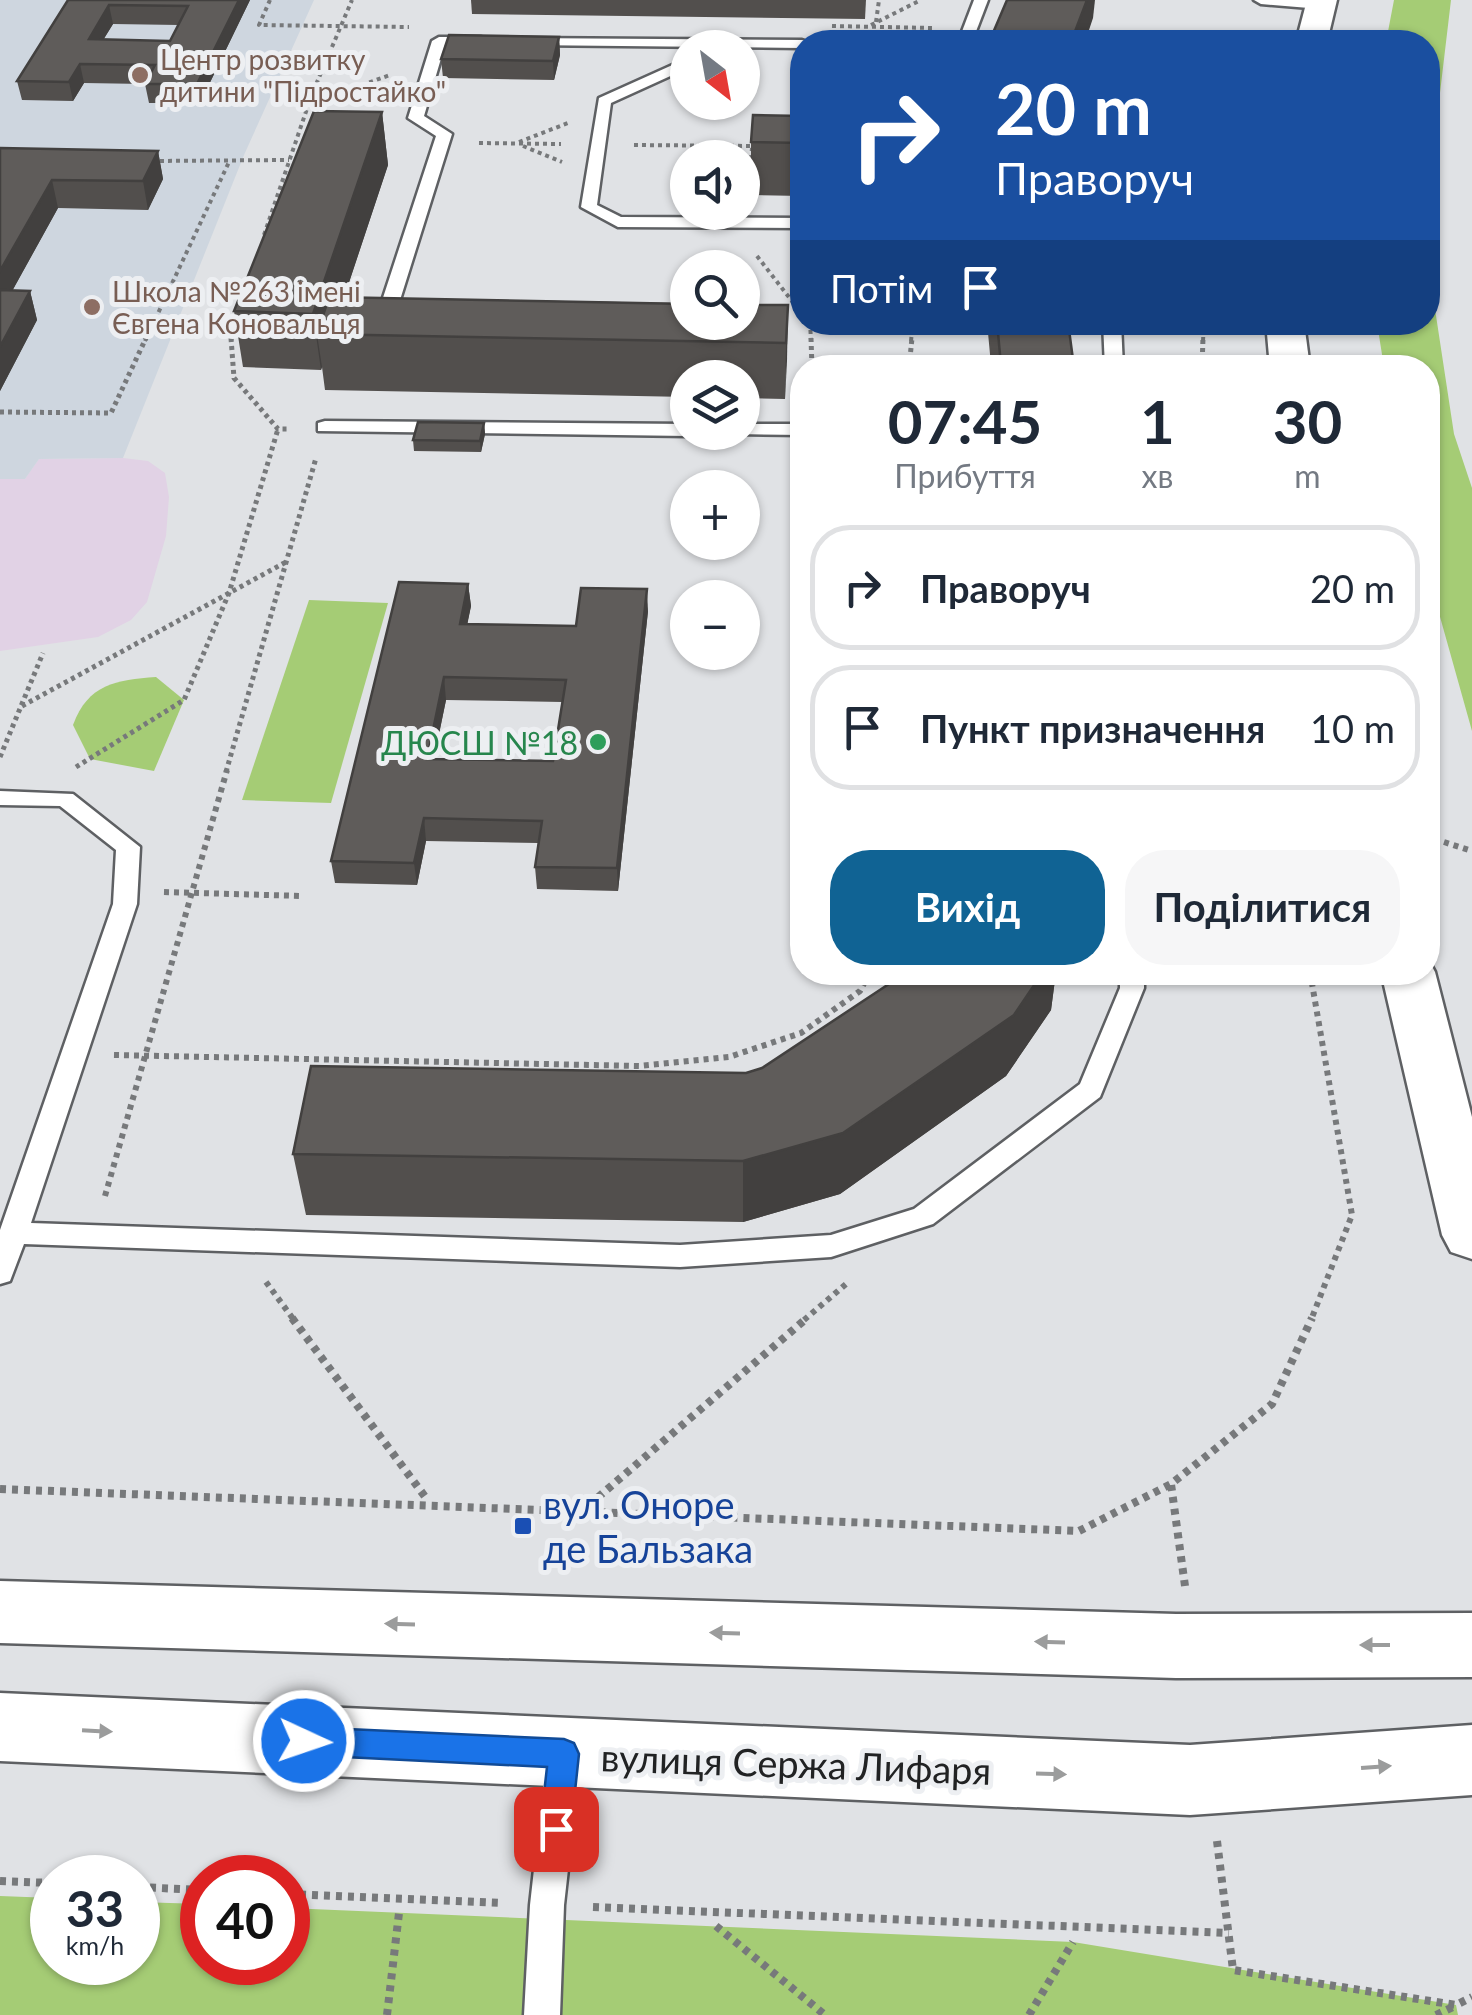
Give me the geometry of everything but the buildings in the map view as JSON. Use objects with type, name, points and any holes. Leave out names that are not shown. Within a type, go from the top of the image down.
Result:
[{"type":"street","points":[[1315,30],[1321,2]]},
{"type":"street","points":[[1411,985],[1472,1235]]},
{"type":"street","points":[[0,1612],[1193,1645],[1472,1645]]},
{"type":"street","name":"вулиця Сержа Лифаря","points":[[0,1727],[564,1754],[1210,1778],[1472,1760]]},
{"type":"lane","points":[[970,30],[981,0]]},
{"type":"lane","points":[[1262,0],[1321,2]]},
{"type":"lane","points":[[386,316],[444,134],[416,118],[439,41],[496,41]]},
{"type":"lane","points":[[516,41],[670,44]]},
{"type":"lane","points":[[760,45],[790,44]]},
{"type":"lane","points":[[670,70],[604,101],[589,207],[618,222],[790,223]]},
{"type":"lane","points":[[325,428],[670,430]]},
{"type":"lane","points":[[760,430],[790,430]]},
{"type":"lane","points":[[0,1273],[125,904],[128,846],[65,799],[13,798]]},
{"type":"lane","points":[[12,1233],[680,1256],[831,1246],[923,1217],[1091,1090],[1132,985]]},
{"type":"lane","points":[[542,2015],[547,1905],[564,1754]]},
{"type":"path","points":[[259,25],[270,0]]},
{"type":"path","points":[[261,246],[309,104],[352,0]]},
{"type":"path","points":[[878,0],[873,24],[922,0]]},
{"type":"path","points":[[309,104],[398,72],[431,69]]},
{"type":"path","points":[[515,144],[602,110]]},
{"type":"path","points":[[304,119],[315,127]]},
{"type":"path","points":[[441,143],[769,146]]},
{"type":"path","points":[[515,144],[593,174]]},
{"type":"path","points":[[134,161],[290,160],[306,154]]},
{"type":"path","points":[[0,412],[111,413],[229,162]]},
{"type":"path","points":[[243,297],[226,349],[228,370],[278,429]]},
{"type":"path","points":[[94,1235],[325,428],[278,429]]},
{"type":"path","points":[[13,798],[184,700],[229,593],[278,429]]},
{"type":"path","points":[[22,706],[287,561]]},
{"type":"path","points":[[0,757],[43,653]]},
{"type":"path","points":[[1444,842],[1472,851]]},
{"type":"path","points":[[126,890],[302,896]]},
{"type":"path","points":[[73,1056],[639,1066],[729,1058],[800,1032],[863,985]]},
{"type":"path","points":[[0,1489],[1078,1532],[1170,1484],[1272,1404],[1324,1292],[1352,1215],[1312,985]]},
{"type":"path","points":[[235,1240],[426,1498]]},
{"type":"path","points":[[589,1504],[850,1280]]},
{"type":"path","points":[[1170,1484],[1193,1645]]},
{"type":"path","points":[[1210,1778],[1232,1970],[1456,2005]]},
{"type":"path","points":[[0,1881],[30,1883]]},
{"type":"path","points":[[310,1895],[1228,1933]]},
{"type":"path","points":[[387,2015],[399,1912]]},
{"type":"path","points":[[716,1926],[825,2015]]},
{"type":"path","points":[[1029,2015],[1073,1942]]},
{"type":"path","points":[[1436,2015],[1472,1997]]},
{"type":"shaded area","points":[[0,0],[314,0],[244,155],[123,458],[39,459],[25,479],[0,479]]},
{"type":"shaded area","points":[[39,459],[148,461],[165,473],[169,497],[166,536],[147,602],[131,620],[98,637],[0,651],[0,479],[25,479]]},
{"type":"green space","points":[[1394,0],[1451,0],[1440,93],[1440,30],[1388,30]]},
{"type":"green space","points":[[1379,335],[1439,335],[1454,434],[1472,488],[1472,731],[1440,617],[1440,355],[1382,355]]},
{"type":"green space","points":[[309,600],[388,603],[331,803],[242,800]]},
{"type":"green space","points":[[156,677],[184,700],[154,771],[90,759],[73,725],[87,701],[116,683]]},
{"type":"green space","points":[[0,1896],[30,1897],[30,1985],[160,1985],[160,1903],[180,1903],[180,1985],[310,1985],[310,1909],[1073,1942],[1456,2005],[1458,2015],[0,2015]]},
{"type":"place","name":"Центр розвитку дитини \"Підростайко\"","points":[[140,75]]},
{"type":"place","name":"Школа №263 імені Євгена Коновальця","points":[[92,307]]},
{"type":"place","name":"ДЮСШ №18","points":[[598,742]]},
{"type":"place","name":"вул. Оноре де Бальзака","points":[[523,1526]]},
{"type":"route","points":[[304,1741],[564,1754],[556,1829]]}]
